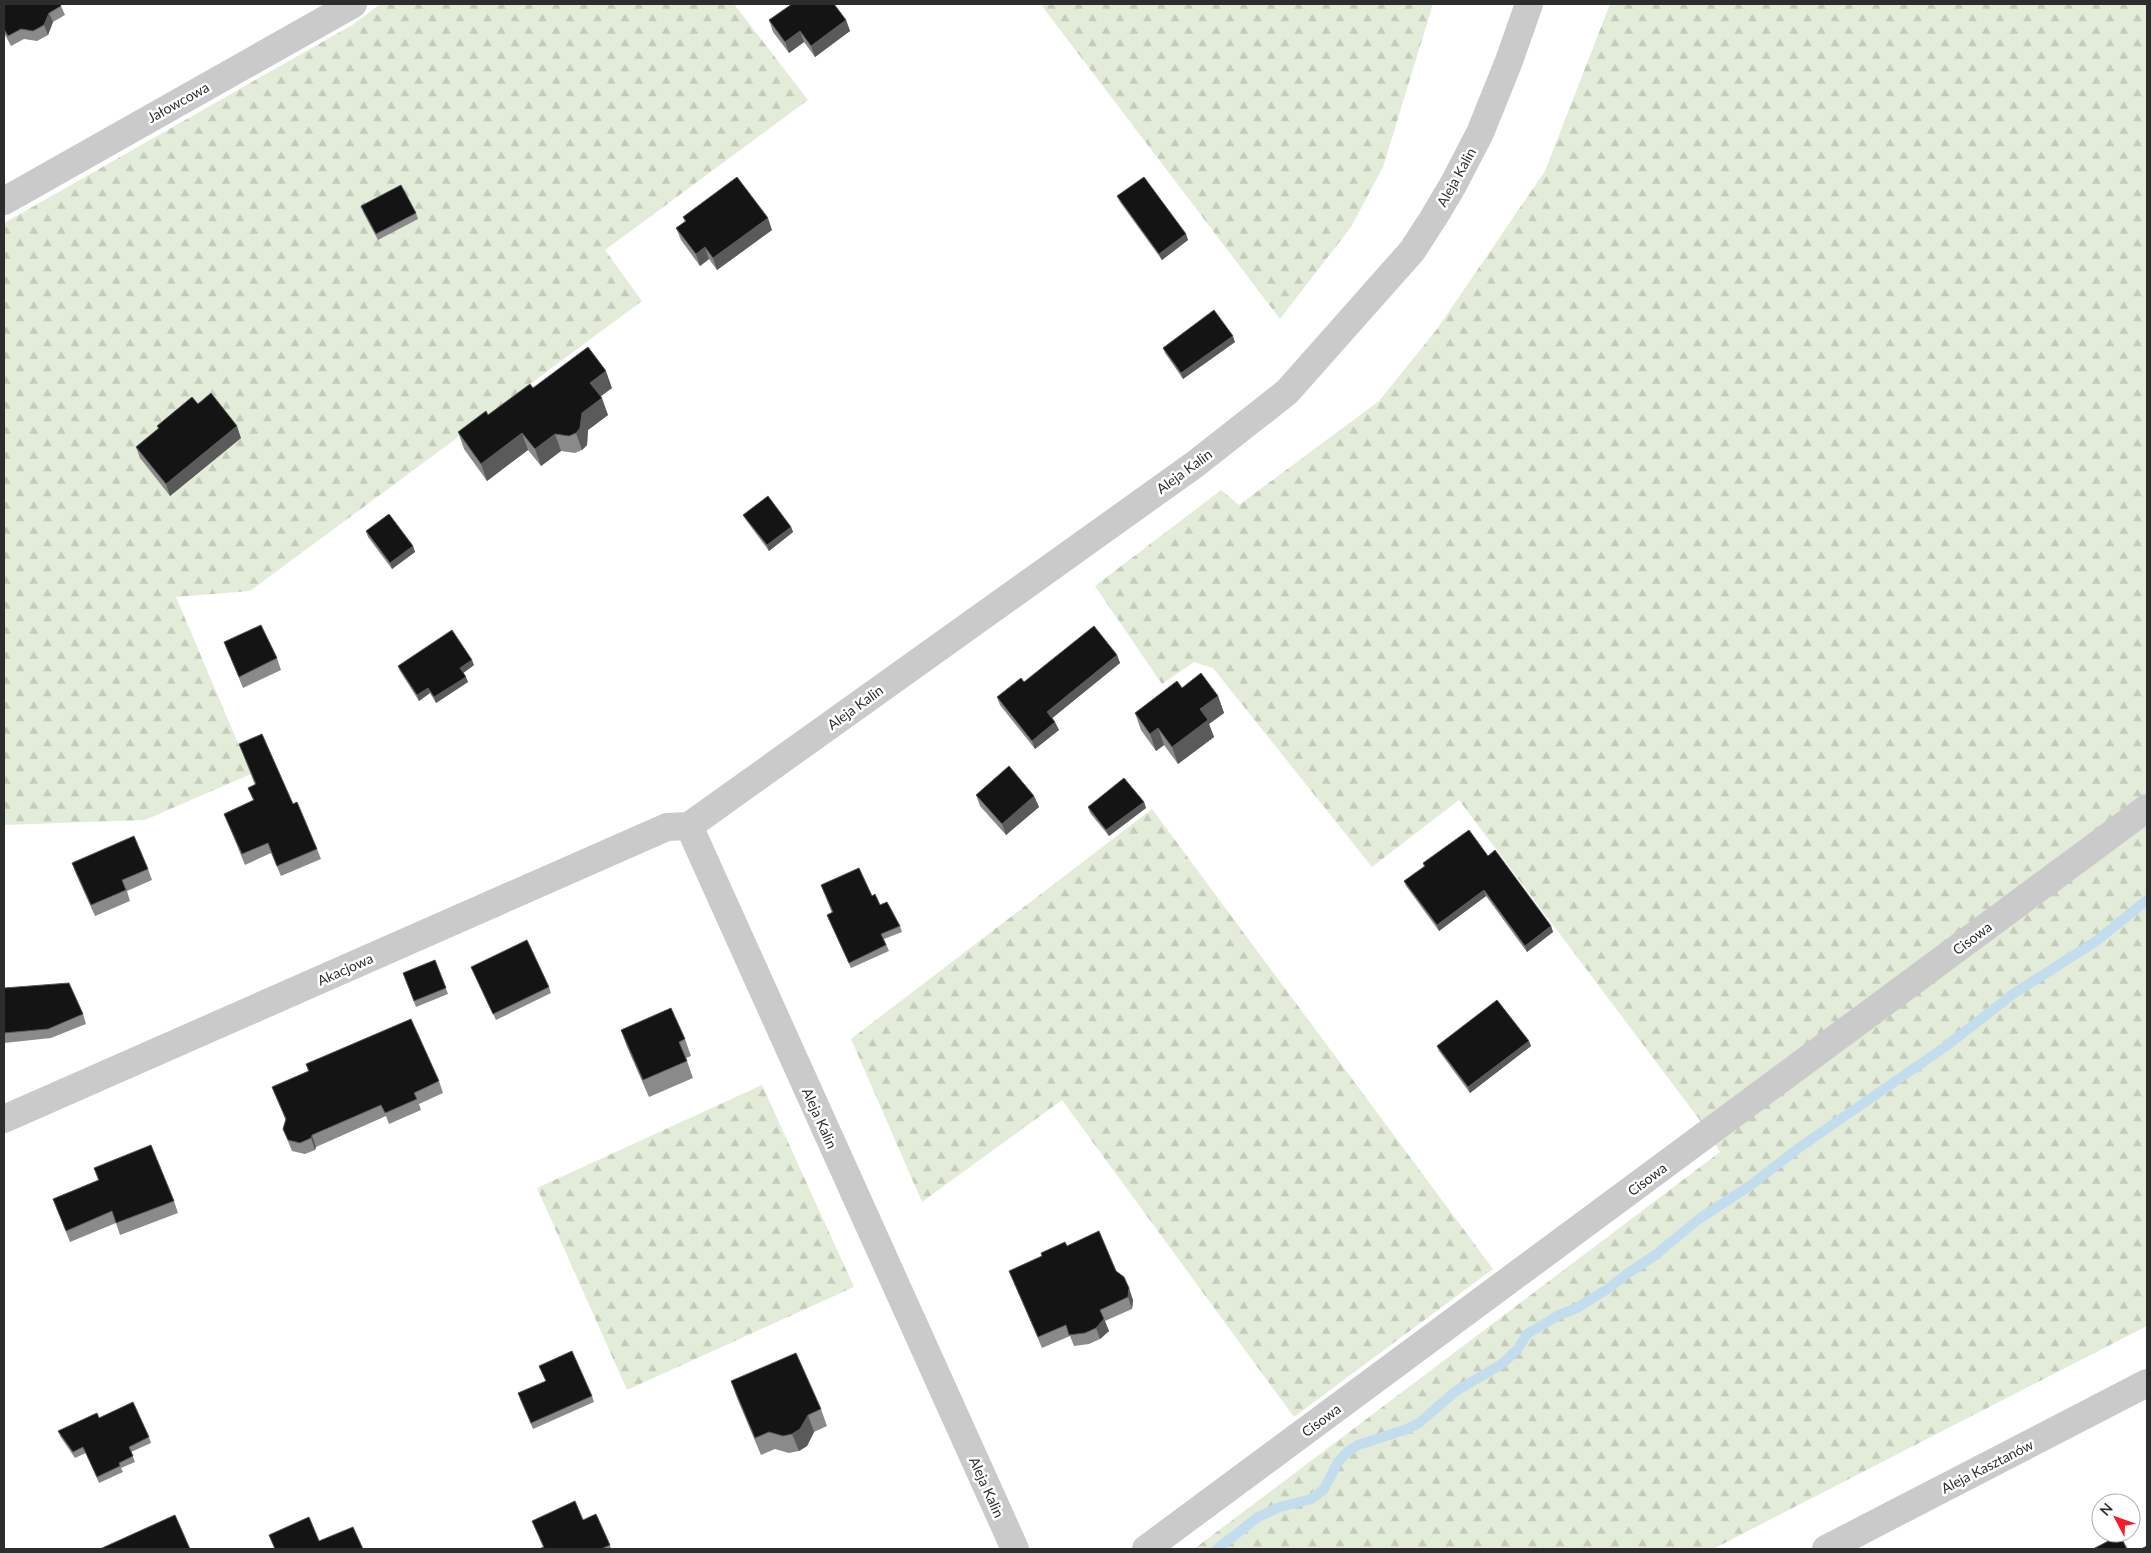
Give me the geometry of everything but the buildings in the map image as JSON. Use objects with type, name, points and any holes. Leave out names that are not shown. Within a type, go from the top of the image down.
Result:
[{"type":"street","name":"Jałowcowa","points":[[4,201],[353,4]]},
{"type":"street","name":"Aleja Kalin","points":[[1015,1549],[688,826],[1194,465],[1287,392],[1412,251],[1434,217],[1480,134],[1529,4]]},
{"type":"street","name":"Cisowa","points":[[1146,1549],[2147,808]]},
{"type":"street","name":"Akacjowa","points":[[4,1119],[667,828],[688,826]]},
{"type":"street","name":"Aleja Kasztanów","points":[[1826,1549],[2147,1383]]},
{"type":"green space","points":[[380,4],[734,4],[808,100],[605,250],[642,301],[250,591],[176,597],[251,774],[145,820],[4,825],[4,223],[354,24]]},
{"type":"green space","points":[[1045,4],[1433,4],[1383,167],[1351,227],[1280,319],[1042,6]]},
{"type":"green space","points":[[1610,4],[2147,4],[2147,1326],[1713,1549],[1194,1549],[1720,1152],[1699,1119],[1459,800],[1372,867],[1213,668],[1194,662],[1162,684],[1095,586],[1221,490],[1239,505],[1379,401],[1437,329],[1545,171]]},
{"type":"green space","points":[[1152,809],[1493,1269],[1294,1417],[1062,1100],[922,1202],[851,1039]]},
{"type":"green space","points":[[762,1085],[854,1287],[627,1390],[537,1188]]},
{"type":"waterway","points":[[1217,1549],[1258,1517],[1280,1507],[1311,1499],[1324,1489],[1338,1462],[1347,1452],[1358,1445],[1407,1429],[1419,1423],[1456,1391],[1502,1364],[1517,1350],[1527,1334],[1559,1315],[1577,1308],[1609,1288],[1654,1256],[1699,1219],[1751,1185],[1800,1147],[1945,1047],[2013,994],[2095,942],[2147,900]]}]
